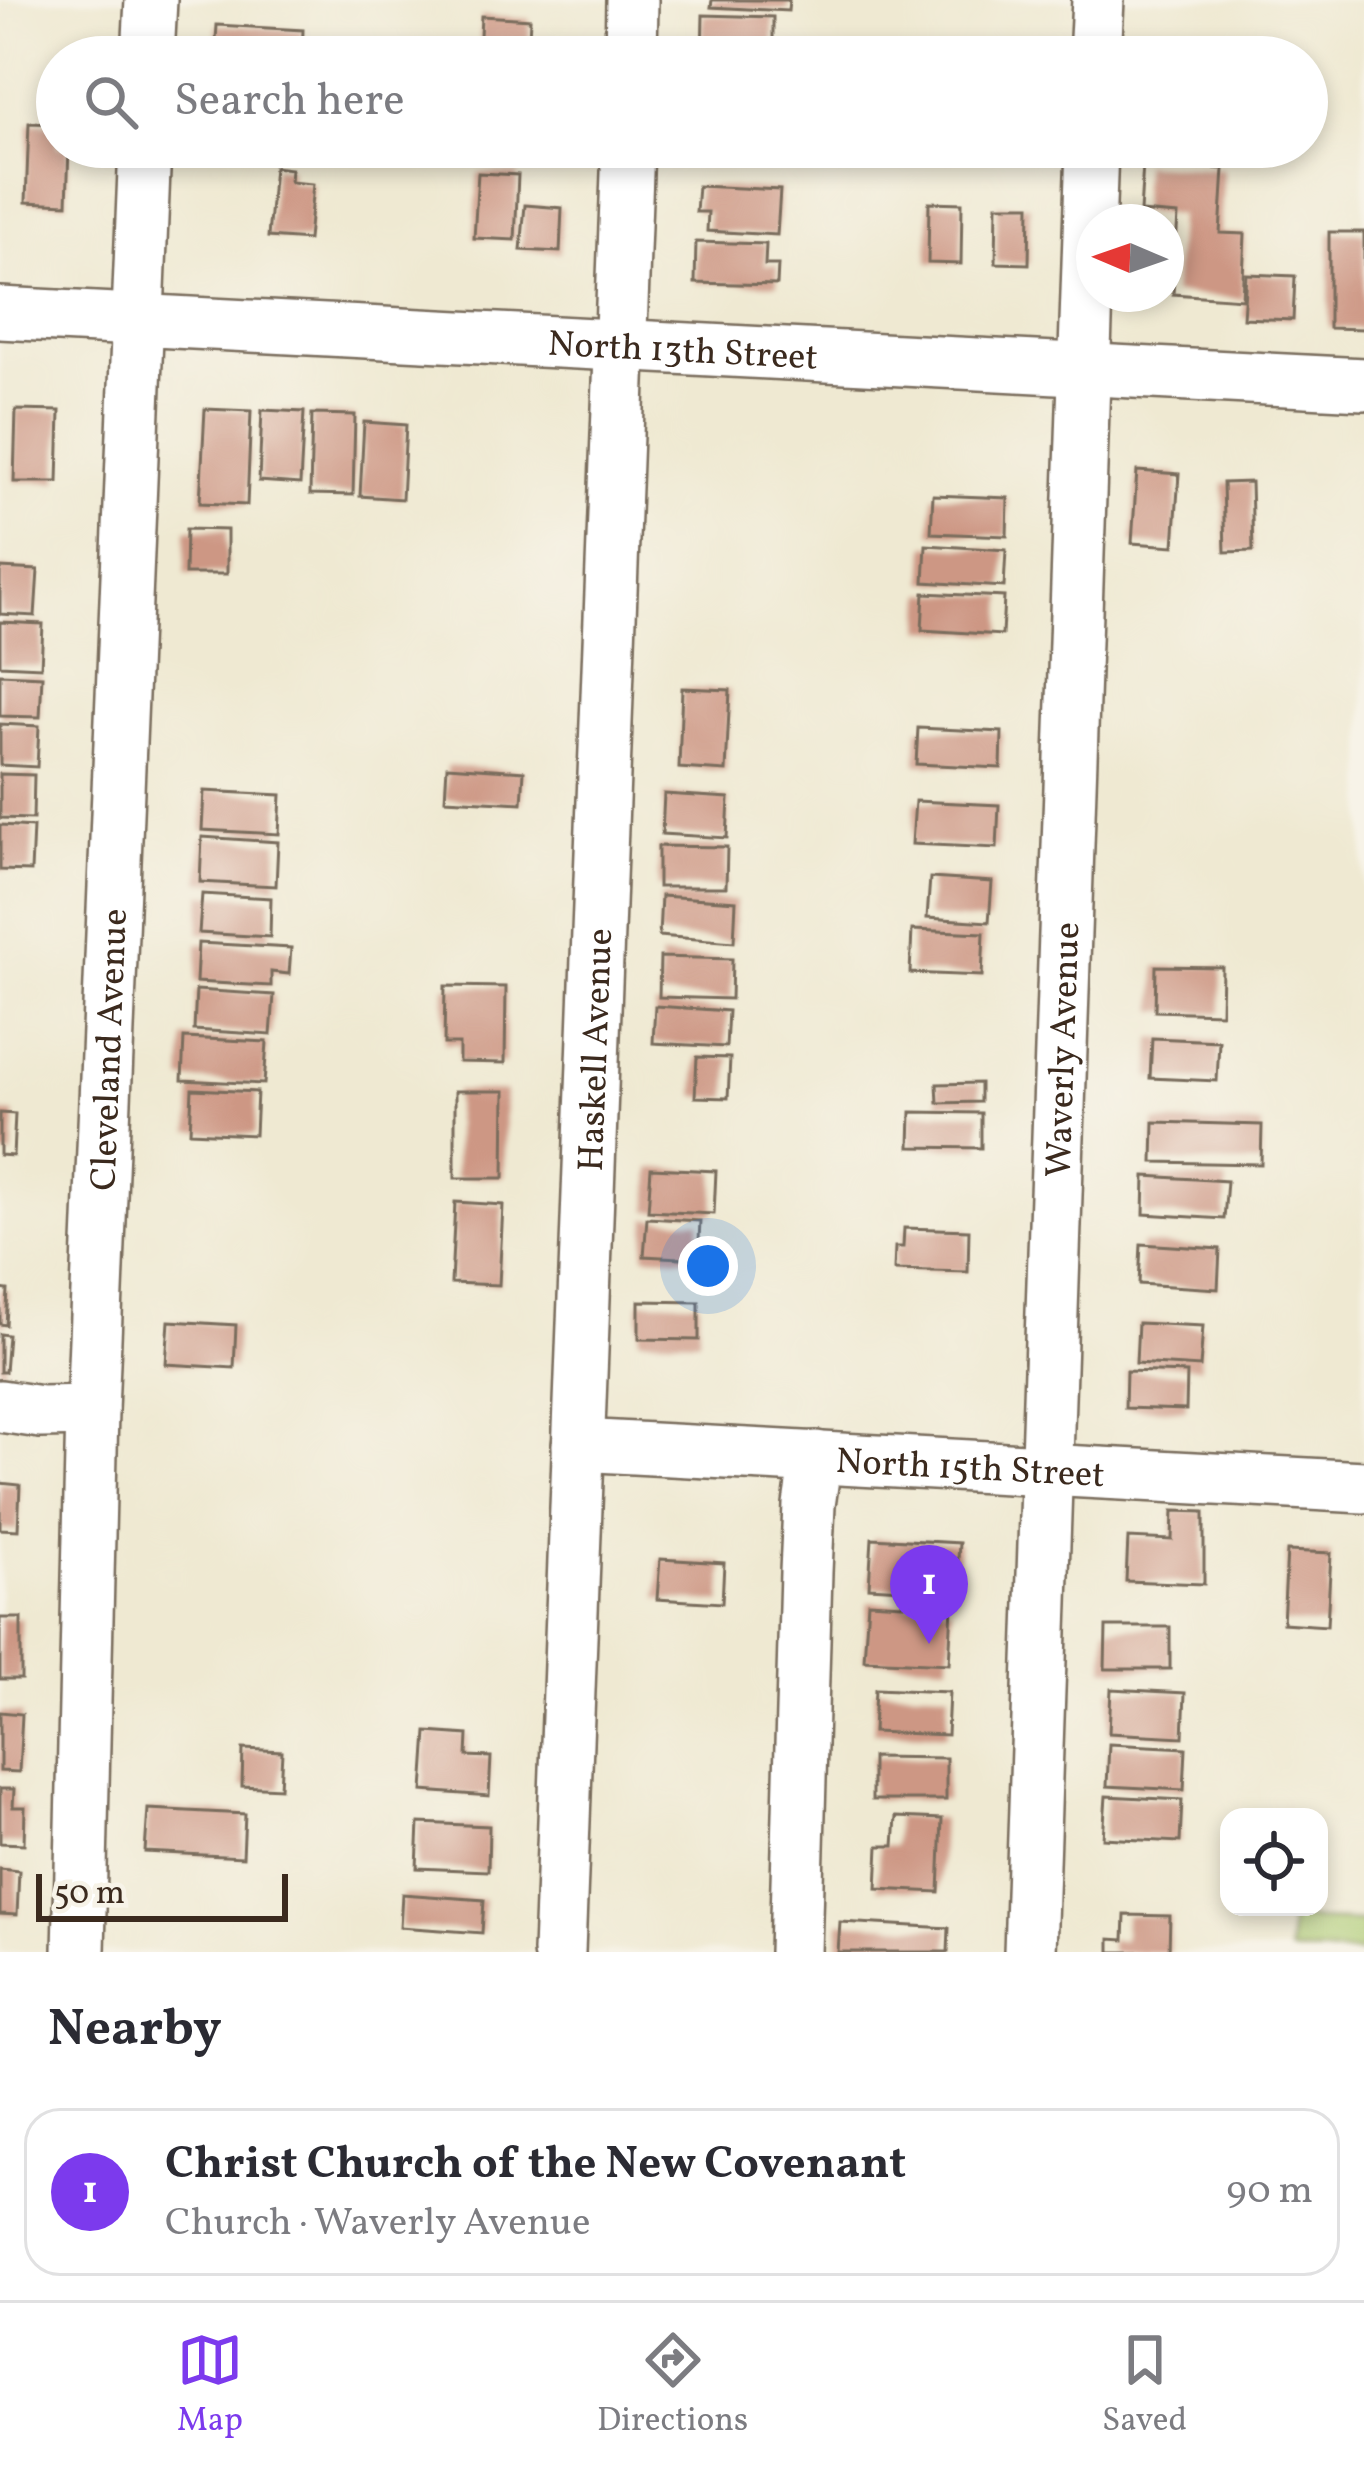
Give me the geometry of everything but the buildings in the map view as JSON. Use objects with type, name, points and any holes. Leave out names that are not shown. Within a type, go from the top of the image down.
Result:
[{"type":"street","points":[[149,36],[151,0]]},
{"type":"street","points":[[631,36],[632,0]]},
{"type":"street","points":[[1096,36],[1098,0]]},
{"type":"street","name":"Cleveland Avenue","points":[[79,1952],[92,1411],[144,168]]},
{"type":"street","name":"Haskell Avenue","points":[[559,1952],[627,168]]},
{"type":"street","name":"Waverly Avenue","points":[[1030,1952],[1091,168]]},
{"type":"street","name":"North 13th Street","points":[[0,313],[1364,384]]},
{"type":"street","points":[[0,1406],[41,1412],[92,1411]]},
{"type":"street","name":"North 15th Street","points":[[578,1445],[1364,1486]]},
{"type":"street","points":[[795,1952],[807,1550],[816,1457]]},
{"type":"green space","points":[[1290,1919],[1364,1922],[1364,1952],[1289,1952]]},
{"type":"place","name":"Christ Church of the New Covenant","points":[[929,1644]]}]
